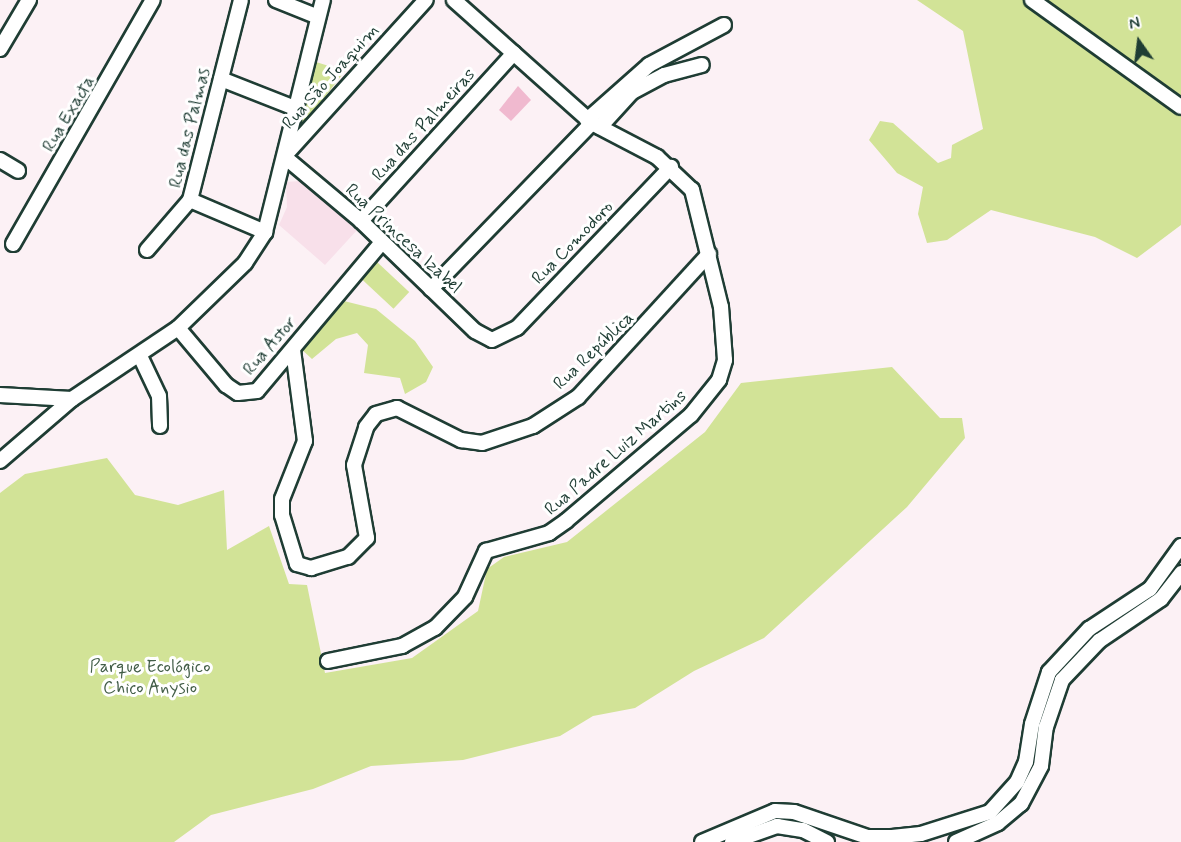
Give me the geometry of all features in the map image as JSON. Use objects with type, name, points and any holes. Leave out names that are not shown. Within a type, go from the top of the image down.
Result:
[{"type":"street","points":[[0,49],[29,0]]},
{"type":"street","name":"Rua Exacta","points":[[13,244],[153,0]]},
{"type":"street","name":"Rua das Palmas","points":[[147,250],[190,200],[241,0]]},
{"type":"street","points":[[276,0],[318,17]]},
{"type":"street","points":[[0,461],[72,399],[140,356],[178,328],[234,275],[265,232],[287,155],[323,0]]},
{"type":"street","name":"Rua São Joaquim","points":[[287,155],[426,0]]},
{"type":"street","name":"Rua Padre Luiz Martins","points":[[328,661],[402,646],[435,628],[465,597],[486,551],[556,529],[704,401],[719,380],[726,353],[709,254],[692,190],[671,167],[593,123],[454,0]]},
{"type":"street","points":[[1032,0],[1181,107]]},
{"type":"street","points":[[431,289],[649,65],[724,25]]},
{"type":"street","name":"Rua das Palmeiras","points":[[361,221],[514,53]]},
{"type":"street","points":[[593,123],[632,92],[664,75],[702,65]]},
{"type":"street","points":[[221,79],[297,109]]},
{"type":"street","name":"Rua Princesa Izabel","points":[[287,155],[361,221],[381,243],[480,335],[498,340]]},
{"type":"street","points":[[0,160],[18,171]]},
{"type":"street","name":"Rua Comodoro","points":[[498,340],[517,328],[671,167]]},
{"type":"street","points":[[190,200],[265,232]]},
{"type":"street","name":"Rua Astor","points":[[178,328],[238,393],[257,391],[381,243]]},
{"type":"street","name":"Rua República","points":[[293,350],[304,441],[282,499],[282,515],[287,541],[301,567],[332,564],[367,538],[354,465],[366,427],[376,414],[397,408],[461,440],[482,443],[524,430],[578,397],[709,254]]},
{"type":"street","points":[[140,356],[159,396],[160,426]]},
{"type":"street","points":[[0,395],[72,399]]},
{"type":"street","points":[[702,842],[775,811],[794,812],[868,837],[921,834],[994,817],[1017,782],[1026,762],[1034,715],[1049,672],[1089,629],[1150,589],[1181,546]]},
{"type":"street","points":[[956,842],[994,817],[1021,804],[1041,766],[1046,727],[1062,680],[1099,641],[1161,599],[1181,573]]},
{"type":"street","points":[[1049,672],[1062,680]]},
{"type":"street","points":[[732,842],[777,826],[803,830],[827,842]]},
{"type":"shaded area","points":[[300,181],[358,229],[325,265],[279,225],[287,207],[286,182]]},
{"type":"green space","points":[[917,0],[1181,0],[1181,225],[1137,258],[1095,237],[991,210],[947,240],[927,243],[918,214],[923,187],[897,173],[869,140],[880,121],[893,123],[938,163],[951,158],[952,145],[983,129],[963,31]]},
{"type":"green space","points":[[316,62],[345,71],[296,134]]},
{"type":"green space","points":[[377,262],[409,292],[393,309],[361,279]]},
{"type":"green space","points":[[344,301],[376,309],[415,341],[433,367],[426,382],[405,394],[400,378],[364,373],[368,345],[357,333],[336,339],[312,359],[300,348]]},
{"type":"green space","name":"Parque Ecológico Chico Anysio","points":[[892,367],[940,418],[962,418],[965,438],[907,507],[764,638],[694,671],[635,708],[593,716],[560,736],[463,760],[371,766],[313,789],[211,815],[174,842],[0,842],[0,493],[25,474],[107,458],[135,495],[178,505],[224,490],[227,550],[269,526],[289,584],[307,585],[325,673],[412,658],[478,611],[487,569],[504,557],[567,542],[705,432],[741,383]]},
{"type":"building","points":[[518,86],[531,100],[511,121],[499,110]]}]
